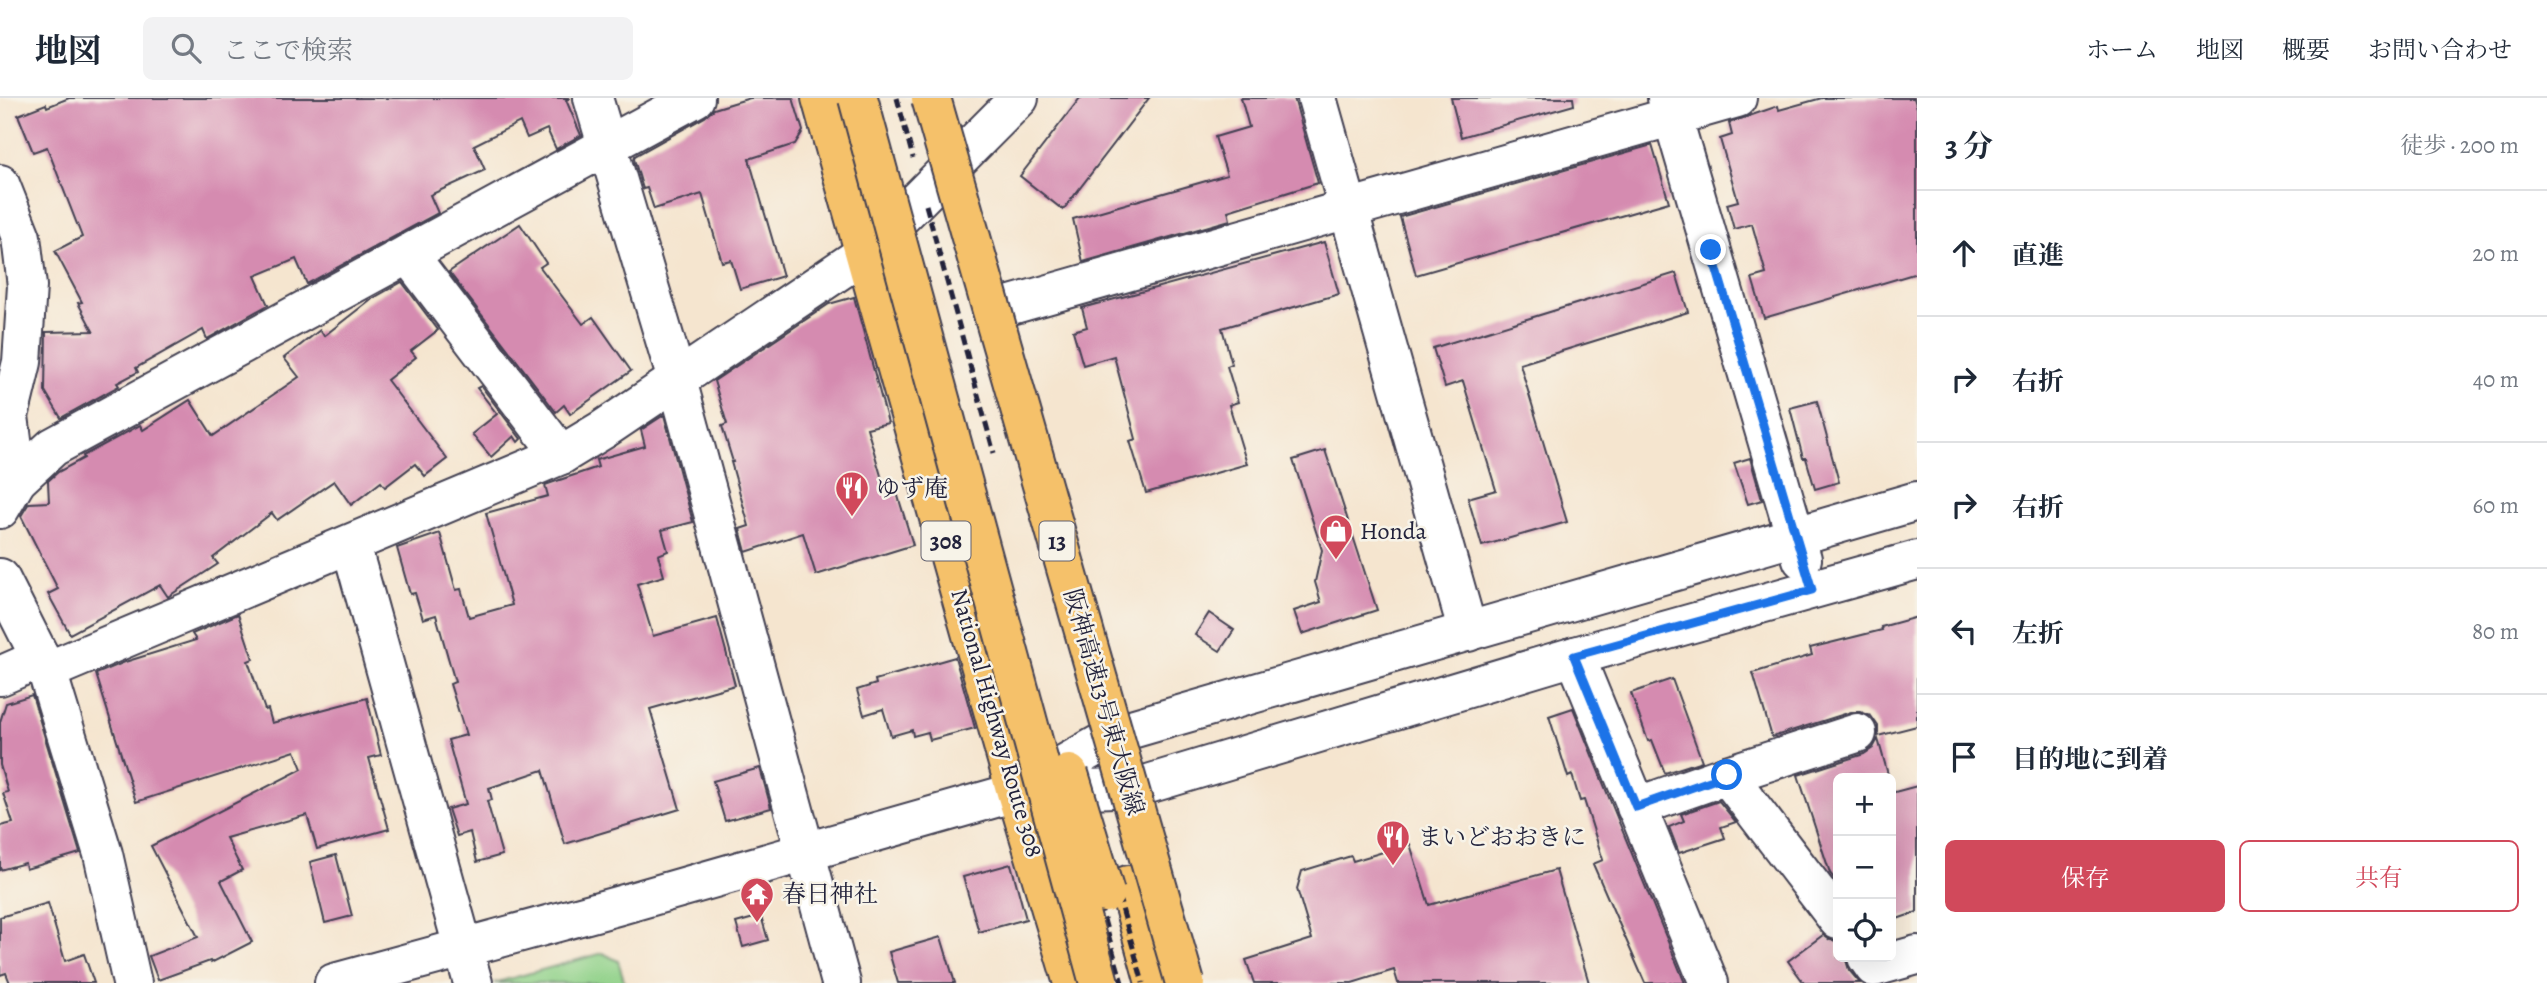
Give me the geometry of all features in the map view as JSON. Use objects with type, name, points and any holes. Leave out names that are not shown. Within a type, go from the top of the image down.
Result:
[{"type":"highway","name":"National Highway Route 308","points":[[821,98],[1016,792],[1073,983]]},
{"type":"highway","points":[[858,98],[1100,983]]},
{"type":"highway","name":"阪神高速13号東大阪線","points":[[931,98],[1185,983]]},
{"type":"highway","points":[[946,98],[1121,732],[1197,983]]},
{"type":"highway","points":[[873,158],[944,358],[1130,983]]},
{"type":"highway","points":[[1012,383],[1075,681],[1155,983]]},
{"type":"street","points":[[593,98],[677,380],[841,983]]},
{"type":"street","points":[[8,494],[53,447],[695,98]]},
{"type":"street","points":[[0,676],[44,665],[351,545],[561,455],[865,253],[1018,98]]},
{"type":"street","points":[[1317,98],[1468,632]]},
{"type":"street","points":[[1004,307],[1347,210],[1669,107],[1737,98]]},
{"type":"street","points":[[1669,107],[1812,590]]},
{"type":"street","points":[[0,184],[21,237],[27,286],[22,362],[9,416],[8,494]]},
{"type":"street","points":[[408,254],[561,455]]},
{"type":"street","points":[[1016,792],[1121,732],[1917,501]]},
{"type":"street","points":[[351,545],[468,966]]},
{"type":"street","points":[[334,983],[468,966],[806,852],[1016,792],[1138,787],[1574,656],[1917,560]]},
{"type":"street","points":[[0,579],[44,665],[103,854],[132,983]]},
{"type":"street","points":[[1574,656],[1709,983]]},
{"type":"street","points":[[1636,807],[1857,733]]},
{"type":"street","points":[[1727,775],[1833,913]]},
{"type":"street","points":[[1896,961],[1917,955]]},
{"type":"street","points":[[1870,962],[1874,967],[1892,962]]},
{"type":"green space","points":[[603,953],[618,961],[625,983],[494,983]]},
{"type":"building","points":[[69,98],[570,98],[566,100],[581,135],[556,149],[547,129],[527,138],[520,122],[474,145],[485,170],[430,195],[438,213],[307,284],[296,259],[255,276],[268,305],[207,339],[203,330],[136,368],[138,372],[117,383],[119,386],[61,418],[45,391],[46,332],[93,331],[78,303],[82,302],[55,251],[82,237],[47,147],[33,152],[18,115]]},
{"type":"building","points":[[750,98],[793,98],[803,131],[795,144],[749,159],[783,276],[740,289],[731,260],[722,262],[702,194],[654,209],[647,188],[643,189],[634,159],[714,109]]},
{"type":"building","points":[[1080,98],[1149,98],[1063,210],[1020,176]]},
{"type":"building","points":[[1241,98],[1294,98],[1318,183],[1228,211],[1230,220],[1083,262],[1073,219],[1227,175],[1215,137],[1249,127]]},
{"type":"building","points":[[1451,98],[1573,98],[1574,105],[1461,137]]},
{"type":"building","points":[[1822,98],[1914,98],[1917,108],[1917,273],[1764,318],[1752,278],[1766,274],[1752,224],[1734,229],[1727,204],[1738,201],[1720,139],[1732,135],[1729,123],[1778,106],[1779,110]]},
{"type":"building","points":[[1652,145],[1669,202],[1416,275],[1400,217]]},
{"type":"building","points":[[520,224],[546,263],[540,267],[583,324],[593,317],[631,371],[570,414],[564,405],[556,412],[449,272]]},
{"type":"building","points":[[1324,242],[1339,294],[1222,328],[1232,364],[1227,366],[1238,402],[1229,405],[1247,464],[1146,493],[1130,441],[1136,439],[1114,356],[1083,365],[1073,331],[1087,327],[1082,308]]},
{"type":"building","points":[[1676,273],[1688,312],[1520,364],[1567,522],[1482,546],[1468,498],[1496,490],[1463,381],[1445,387],[1433,348]]},
{"type":"building","points":[[402,282],[438,330],[411,351],[416,357],[387,380],[447,459],[425,476],[415,464],[385,487],[381,482],[351,505],[334,481],[277,520],[272,513],[213,558],[218,564],[168,597],[160,585],[70,634],[48,594],[58,589],[21,516],[29,503],[49,502],[48,481],[58,472],[84,458],[83,456],[140,425],[143,430],[190,400],[213,436],[299,377],[284,358],[320,330],[324,336],[370,300]]},
{"type":"building","points":[[854,297],[888,423],[867,428],[884,486],[894,483],[913,545],[816,575],[803,533],[746,552],[740,529],[749,526],[722,426],[727,424],[714,381],[829,304]]},
{"type":"building","points":[[481,386],[521,439],[518,442],[514,436],[491,457],[472,434],[497,414],[477,388]]},
{"type":"building","points":[[1817,401],[1839,482],[1815,489],[1806,458],[1803,458],[1790,408]]},
{"type":"building","points":[[664,415],[693,522],[662,530],[668,551],[658,555],[664,576],[637,584],[653,636],[717,618],[735,685],[650,709],[680,809],[565,844],[543,770],[489,788],[492,800],[487,801],[502,855],[477,862],[470,832],[457,836],[448,809],[466,804],[448,740],[466,735],[450,684],[455,682],[436,615],[423,619],[415,593],[410,594],[397,548],[440,533],[456,590],[461,589],[469,617],[512,605],[486,513],[548,496],[545,485],[598,467],[596,460],[645,446],[641,430]]},
{"type":"building","points":[[1325,450],[1377,610],[1302,634],[1294,611],[1321,602],[1315,582],[1322,550],[1293,460]]},
{"type":"building","points":[[1750,458],[1762,500],[1748,504],[1734,463]]},
{"type":"building","points":[[1209,613],[1234,630],[1220,651],[1195,635]]},
{"type":"building","points":[[238,614],[253,659],[248,661],[272,723],[367,698],[381,755],[369,758],[389,829],[317,849],[307,815],[226,838],[242,870],[221,881],[252,942],[211,963],[210,961],[158,980],[149,956],[198,937],[151,846],[302,769],[295,751],[136,802],[96,674],[196,640],[192,634]]},
{"type":"building","points":[[1917,617],[1917,726],[1878,736],[1878,726],[1871,716],[1851,712],[1772,737],[1753,673],[1812,655],[1810,648],[1882,630],[1881,627]]},
{"type":"building","points":[[955,657],[975,728],[930,740],[928,732],[913,736],[912,730],[891,736],[883,709],[864,715],[857,690],[876,684],[875,680]]},
{"type":"building","points":[[1672,679],[1702,761],[1665,773],[1652,740],[1648,741],[1631,693]]},
{"type":"building","points":[[32,695],[80,853],[26,869],[25,863],[0,870],[0,826],[13,823],[3,793],[8,792],[0,765],[0,722],[6,703]]},
{"type":"building","points":[[1573,708],[1685,983],[1645,983],[1593,864],[1603,860],[1584,800],[1580,801],[1572,775],[1568,777],[1549,716]]},
{"type":"building","points":[[1878,739],[1888,773],[1833,773],[1833,877],[1798,775],[1864,754],[1873,748]]},
{"type":"building","points":[[760,768],[771,808],[725,821],[713,781]]},
{"type":"building","points":[[1917,786],[1917,912],[1896,919],[1896,836],[1896,792]]},
{"type":"building","points":[[1719,801],[1736,822],[1721,827],[1725,838],[1679,853],[1669,827],[1684,821],[1681,814]]},
{"type":"building","points":[[1410,844],[1429,905],[1556,870],[1589,983],[1398,983],[1394,970],[1352,983],[1254,983],[1246,960],[1312,939],[1297,889],[1302,871],[1351,856],[1353,861]]},
{"type":"building","points":[[336,855],[352,916],[325,923],[310,862]]},
{"type":"building","points":[[1011,864],[1026,919],[979,932],[963,877]]},
{"type":"building","points":[[48,903],[65,961],[84,954],[94,983],[10,983],[6,973],[0,975],[0,917]]},
{"type":"building","points":[[761,916],[768,940],[743,947],[736,923]]},
{"type":"building","points":[[1823,935],[1833,940],[1833,962],[1847,962],[1849,970],[1860,983],[1804,983],[1788,961]]},
{"type":"building","points":[[941,937],[955,983],[898,983],[889,952]]},
{"type":"railway","points":[[874,98],[894,169]]},
{"type":"railway","points":[[897,98],[913,158]]},
{"type":"railway","points":[[926,205],[994,453]]},
{"type":"railway","points":[[910,226],[976,463]]},
{"type":"railway","points":[[1098,823],[1143,983]]},
{"type":"railway","points":[[1079,832],[1122,983]]},
{"type":"place","name":"ゆず庵","points":[[852,518]]},
{"type":"place","name":"Honda","points":[[1336,561]]},
{"type":"place","name":"まいどおおきに","points":[[1393,867]]},
{"type":"place","name":"春日神社","points":[[757,924]]},
{"type":"route","points":[[1711,250],[1812,590],[1574,656],[1636,807],[1727,775]]}]
